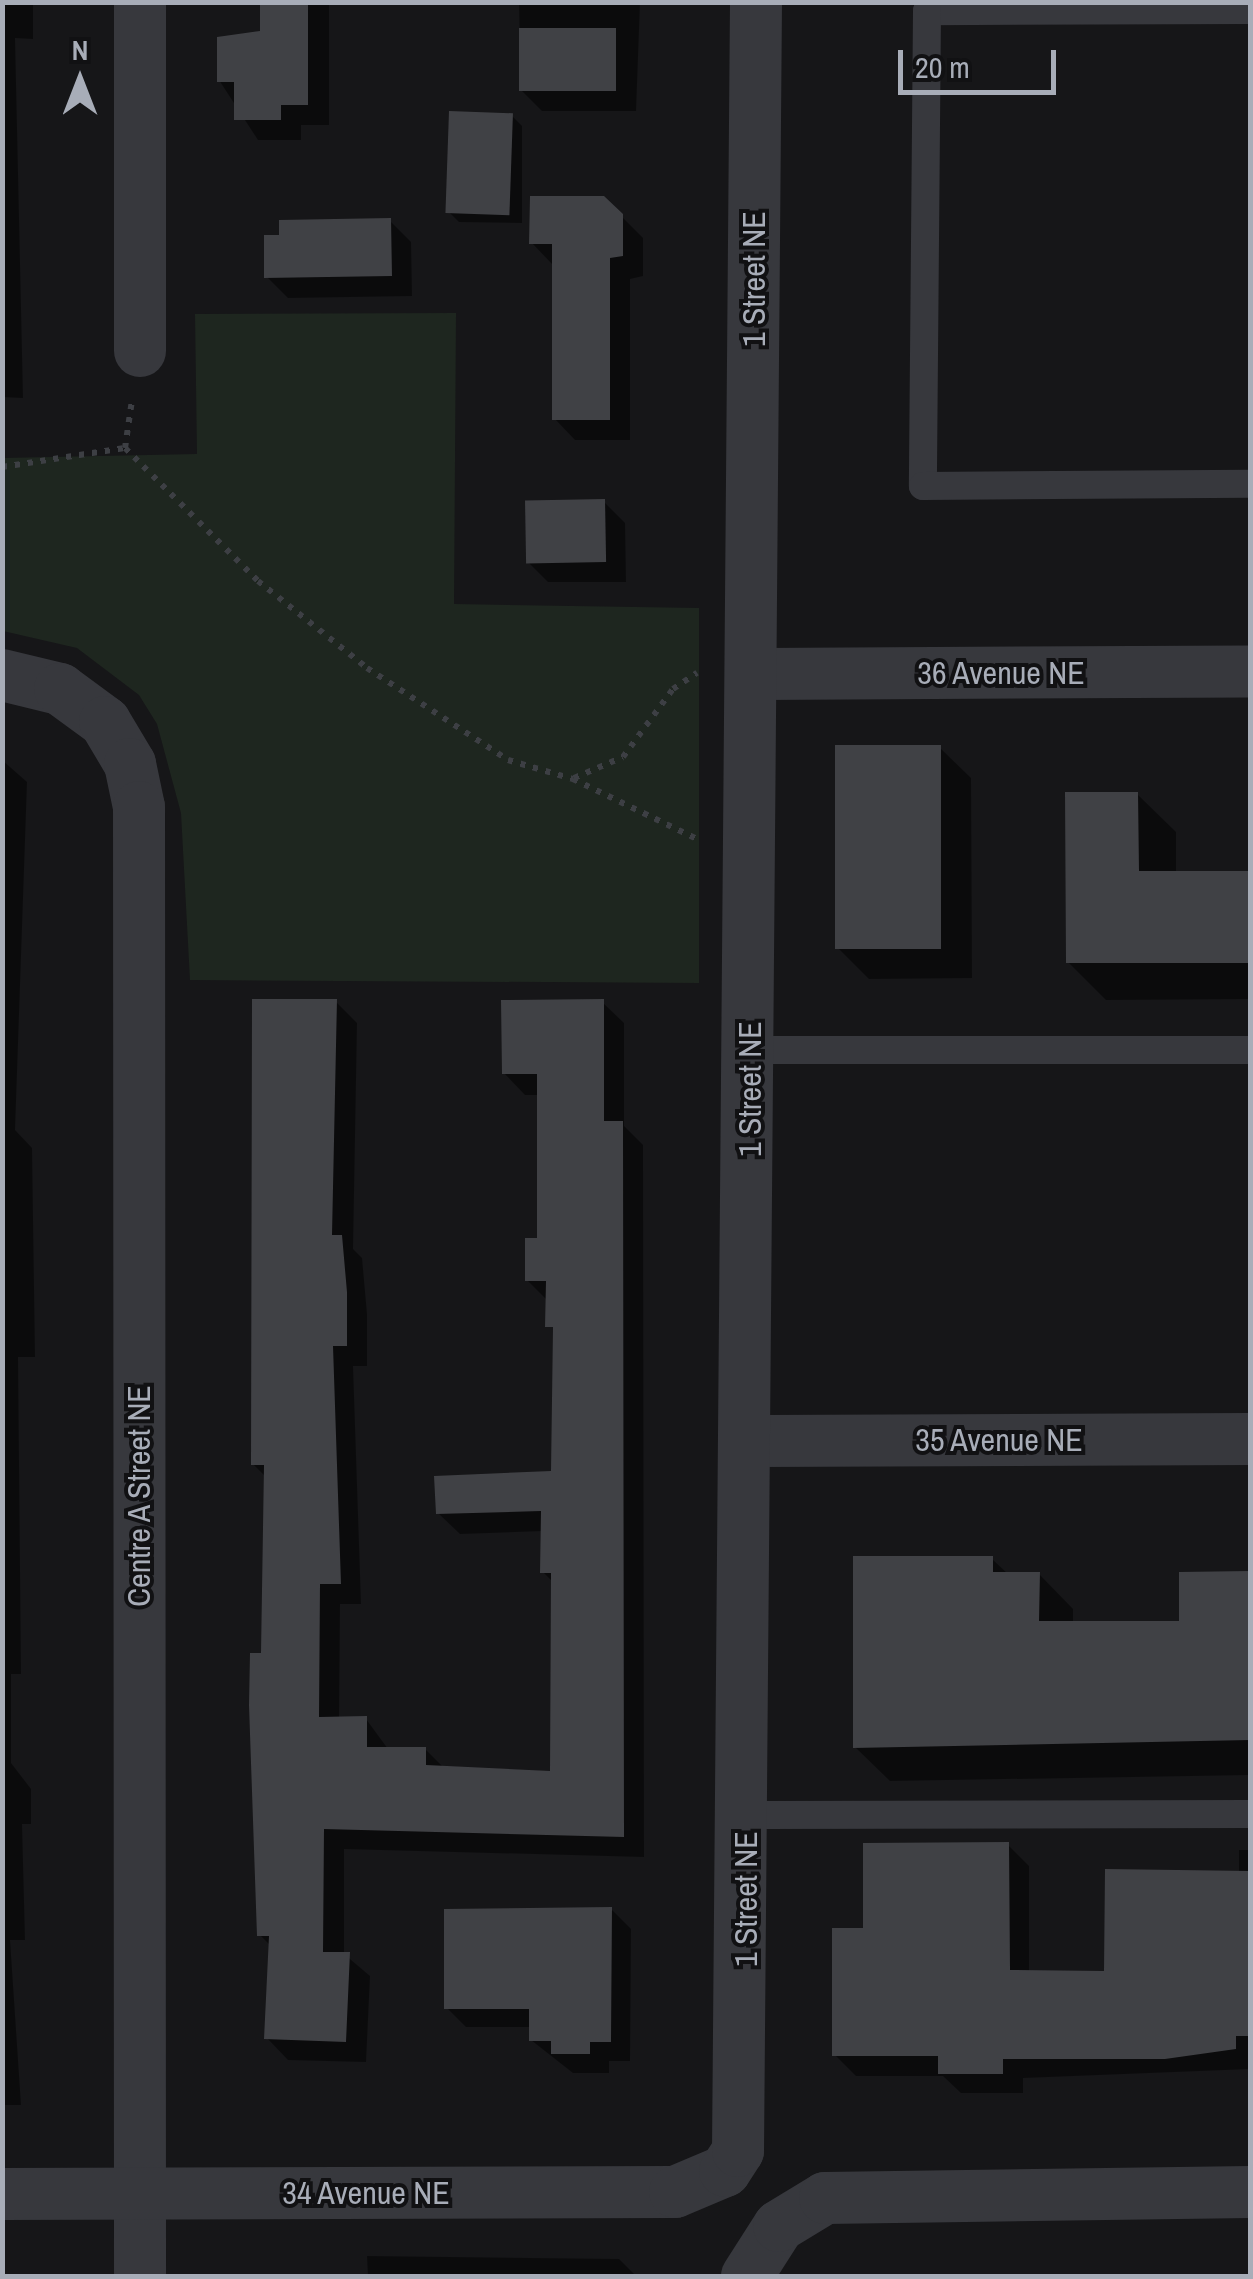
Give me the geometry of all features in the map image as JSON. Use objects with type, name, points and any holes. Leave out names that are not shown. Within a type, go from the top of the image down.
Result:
[{"type":"street","points":[[140,2],[140,351]]},
{"type":"street","name":"1 Street NE","points":[[726,2171],[744,2124],[750,1050],[728,672],[756,2]]},
{"type":"street","name":"36 Avenue NE","points":[[728,672],[1250,671]]},
{"type":"street","name":"Centre A Street NE","points":[[2,675],[60,689],[105,722],[130,764],[138,808],[140,2276]]},
{"type":"street","name":"35 Avenue NE","points":[[748,1441],[1250,1439]]},
{"type":"street","name":"34 Avenue NE","points":[[2,2194],[675,2192],[726,2171]]},
{"type":"street","points":[[747,2276],[779,2226],[825,2198],[863,2193],[1250,2192]]},
{"type":"lane","points":[[1250,10],[927,12],[923,486],[1250,484]]},
{"type":"lane","points":[[750,1050],[1250,1050]]},
{"type":"lane","points":[[746,1815],[1250,1814]]},
{"type":"path","points":[[2,467],[125,448],[258,582],[368,668],[508,760],[573,778],[704,843]]},
{"type":"path","points":[[573,778],[623,758],[673,689],[728,672]]},
{"type":"shaded area","points":[[456,313],[454,604],[699,608],[699,983],[190,980],[181,813],[157,724],[139,695],[77,648],[3,631],[3,458],[197,454],[195,314]]},
{"type":"building","points":[[260,2],[308,2],[308,105],[281,105],[281,120],[234,120],[234,82],[217,82],[217,37],[260,31]]},
{"type":"building","points":[[519,28],[616,28],[616,91],[519,91]]},
{"type":"building","points":[[449,111],[513,113],[509,215],[445,213]]},
{"type":"building","points":[[530,196],[604,196],[623,214],[623,256],[610,258],[610,420],[552,420],[552,244],[529,244]]},
{"type":"building","points":[[391,218],[392,276],[264,278],[264,235],[279,235],[279,220]]},
{"type":"building","points":[[605,499],[606,562],[526,563],[525,500]]},
{"type":"building","points":[[835,745],[941,745],[941,949],[835,949]]},
{"type":"building","points":[[1065,792],[1138,792],[1139,871],[1250,871],[1250,963],[1066,963]]},
{"type":"building","points":[[252,999],[337,999],[332,1235],[342,1235],[347,1346],[333,1346],[341,1584],[320,1584],[319,1717],[367,1716],[367,1747],[426,1747],[426,1765],[550,1771],[551,1573],[540,1573],[541,1511],[436,1514],[434,1476],[551,1471],[553,1327],[545,1327],[546,1281],[525,1281],[525,1238],[537,1238],[537,1074],[502,1074],[501,1000],[604,999],[604,1121],[623,1121],[624,1837],[324,1829],[323,1952],[350,1952],[346,2042],[264,2039],[269,1936],[257,1936],[249,1705],[250,1653],[261,1653],[264,1465],[251,1465]]},
{"type":"building","points":[[853,1556],[993,1556],[993,1572],[1040,1572],[1039,1621],[1179,1621],[1179,1572],[1250,1571],[1250,1740],[853,1748]]},
{"type":"building","points":[[1009,1842],[1010,1970],[1104,1971],[1105,1869],[1250,1871],[1250,2036],[1236,2036],[1236,2049],[1165,2059],[1003,2059],[1003,2074],[938,2074],[938,2056],[832,2056],[832,1928],[863,1928],[863,1843]]},
{"type":"building","points":[[612,1907],[611,2042],[590,2042],[590,2054],[551,2054],[551,2041],[529,2041],[529,2009],[444,2009],[444,1909]]}]
